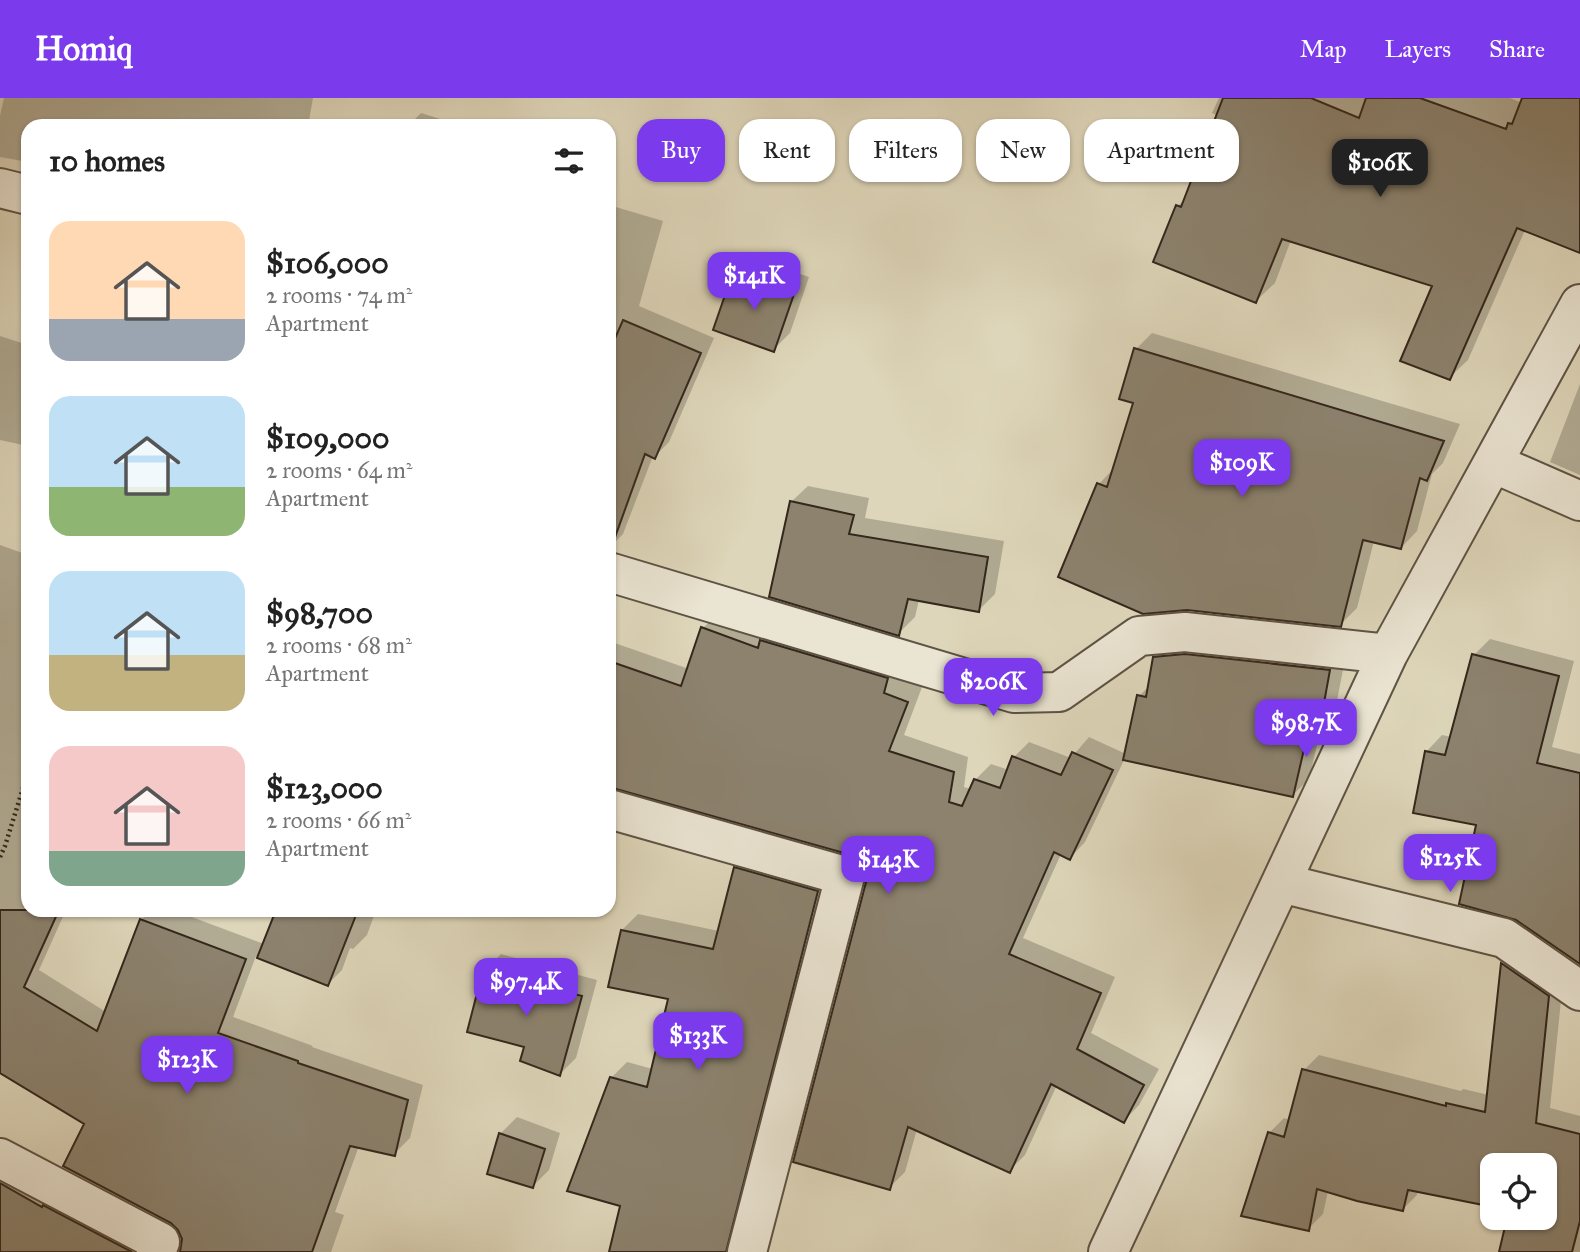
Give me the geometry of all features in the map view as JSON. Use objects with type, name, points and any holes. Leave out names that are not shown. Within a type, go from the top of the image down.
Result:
[{"type":"street","points":[[0,188],[21,193]]},
{"type":"street","points":[[1120,1250],[1280,883],[1388,654],[1580,304]]},
{"type":"street","points":[[1493,463],[1580,501]]},
{"type":"street","points":[[616,574],[1014,694],[1059,692],[1139,636],[1185,632],[1388,654]]},
{"type":"street","points":[[616,811],[845,876],[747,1252]]},
{"type":"street","points":[[1280,883],[1504,938],[1580,991]]},
{"type":"street","points":[[0,1158],[160,1242],[156,1252]]},
{"type":"path","points":[[0,857],[21,795]]},
{"type":"building","points":[[1223,98],[1311,98],[1359,118],[1366,98],[1420,98],[1506,129],[1508,123],[1512,124],[1522,98],[1580,98],[1580,253],[1517,228],[1450,380],[1400,361],[1432,286],[1282,239],[1256,303],[1153,262],[1176,205],[1181,207],[1191,182],[1239,182],[1239,119],[1215,119]]},
{"type":"building","points":[[733,272],[794,294],[774,352],[713,330]]},
{"type":"building","points":[[623,320],[701,353],[655,459],[645,454],[616,534],[616,336]]},
{"type":"building","points":[[1134,348],[1444,441],[1427,481],[1420,478],[1401,549],[1363,540],[1341,627],[1187,610],[1143,614],[1058,577],[1097,483],[1107,487],[1133,403],[1119,399]]},
{"type":"building","points":[[790,501],[854,515],[849,534],[988,557],[979,612],[908,599],[899,636],[769,597]]},
{"type":"building","points":[[701,627],[758,648],[760,640],[888,678],[884,693],[908,702],[889,751],[954,772],[949,802],[962,806],[974,779],[1000,788],[1012,756],[1061,775],[1072,752],[1113,770],[1070,860],[1054,852],[1009,954],[1101,993],[1077,1049],[1144,1085],[1124,1123],[1051,1084],[1010,1173],[908,1127],[890,1190],[793,1162],[866,882],[866,871],[861,861],[851,855],[616,789],[616,663],[681,686]]},
{"type":"building","points":[[1185,654],[1330,670],[1320,725],[1310,723],[1293,797],[1123,760],[1137,695],[1146,697],[1153,657]]},
{"type":"building","points":[[1472,654],[1559,676],[1537,763],[1580,773],[1580,964],[1516,920],[1459,904],[1476,825],[1413,813],[1425,751],[1445,755]]},
{"type":"building","points":[[734,867],[818,891],[726,1252],[609,1252],[620,1206],[567,1191],[610,1077],[647,1087],[668,999],[608,987],[621,930],[713,949]]},
{"type":"building","points":[[0,910],[21,910],[21,917],[56,917],[24,987],[97,1031],[140,919],[246,959],[218,1033],[408,1100],[395,1156],[350,1146],[312,1252],[180,1252],[182,1239],[171,1223],[63,1166],[84,1124],[0,1073]]},
{"type":"building","points":[[273,917],[355,917],[328,986],[257,958]]},
{"type":"building","points":[[1501,963],[1549,996],[1536,1123],[1580,1134],[1580,1221],[1572,1252],[1499,1252],[1504,1230],[1557,1230],[1557,1153],[1480,1153],[1480,1204],[1408,1190],[1403,1211],[1317,1189],[1309,1231],[1241,1216],[1268,1132],[1284,1137],[1302,1069],[1446,1106],[1446,1103],[1485,1112]]},
{"type":"building","points":[[483,970],[582,996],[560,1076],[520,1061],[524,1047],[467,1032]]},
{"type":"building","points":[[499,1133],[545,1149],[533,1188],[487,1174]]},
{"type":"building","points":[[0,1183],[42,1207],[43,1205],[132,1252],[0,1252]]}]
